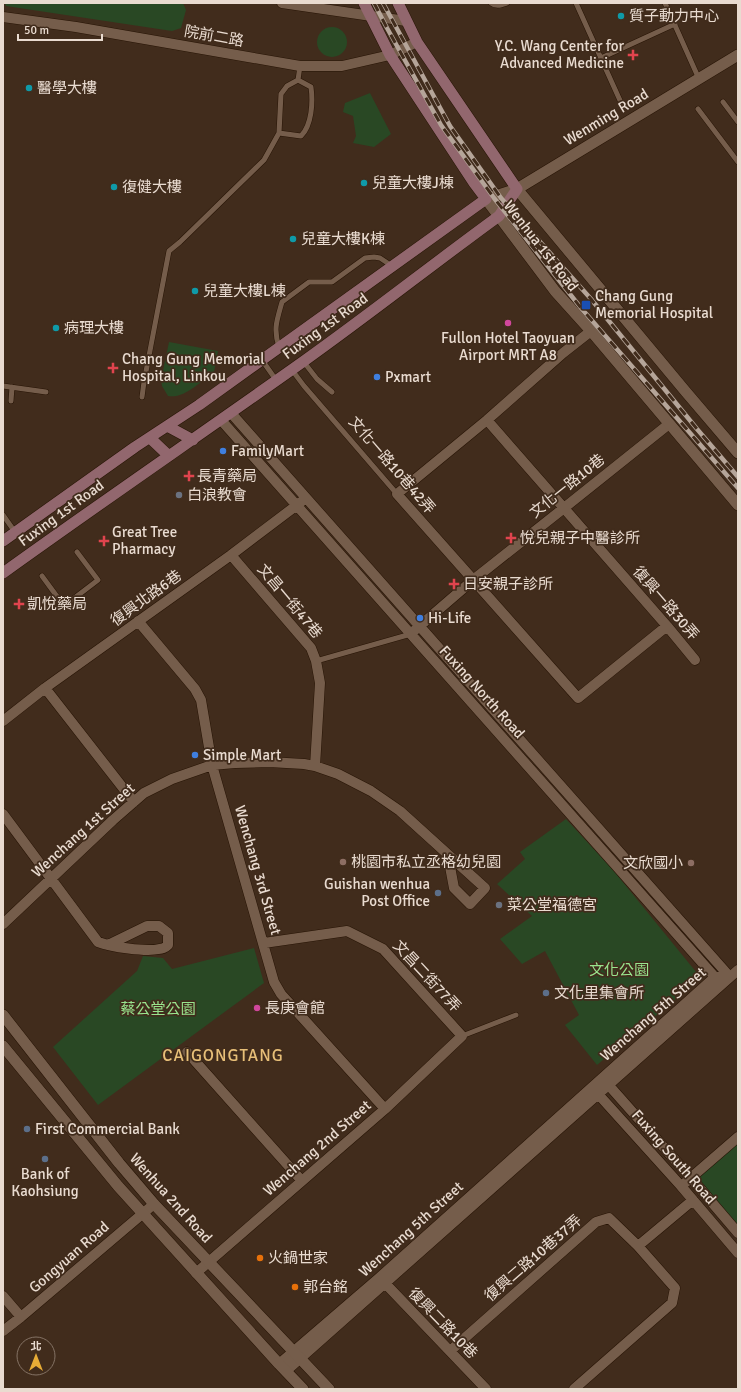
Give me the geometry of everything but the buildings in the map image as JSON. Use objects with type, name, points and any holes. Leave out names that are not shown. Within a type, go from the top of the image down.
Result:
[{"type":"main road","name":"Wenhua 1st Road","points":[[364,3],[390,55],[474,184],[486,199]]},
{"type":"main road","name":"Wenhua 1st Road","points":[[398,3],[417,42],[517,189]]},
{"type":"main road","name":"Fuxing 1st Road","points":[[3,573],[119,490],[231,413],[499,216],[517,189]]},
{"type":"main road","name":"Fuxing 1st Road","points":[[3,541],[262,360],[486,199]]},
{"type":"main road","points":[[167,426],[193,440]]},
{"type":"main road","points":[[150,438],[169,456]]},
{"type":"street","points":[[282,3],[406,21]]},
{"type":"street","name":"院前二路","points":[[3,17],[76,27],[300,66],[342,66],[390,55],[417,42]]},
{"type":"street","name":"Wenming Road","points":[[486,199],[517,189],[738,55]]},
{"type":"street","name":"Wenhua 1st Road","points":[[517,189],[738,453]]},
{"type":"street","name":"Wenhua 1st Road","points":[[486,199],[555,291],[591,331],[738,505]]},
{"type":"street","points":[[397,494],[487,420],[562,353],[591,331]]},
{"type":"street","name":"Fuxing North Road","points":[[231,413],[618,850],[734,973]]},
{"type":"street","name":"Fuxing North Road","points":[[221,420],[718,980]]},
{"type":"street","name":"復興一路30弄","points":[[487,420],[695,660]]},
{"type":"street","name":"文化一路10巷","points":[[411,634],[419,625],[473,580],[669,424]]},
{"type":"street","name":"文化一路10巷42弄","points":[[397,494],[578,698],[667,626]]},
{"type":"street","name":"復興北路6巷","points":[[3,721],[45,688],[231,555],[306,498]]},
{"type":"street","name":"文昌一街47巷","points":[[231,555],[311,648],[316,661],[320,683],[314,766]]},
{"type":"street","points":[[372,590],[380,582]]},
{"type":"street","name":"Wenchang 3rd Street","points":[[138,621],[195,689],[201,700],[212,765],[274,982],[281,994],[385,1108]]},
{"type":"street","points":[[45,688],[134,802]]},
{"type":"street","points":[[513,749],[521,741]]},
{"type":"street","name":"Wenchang 1st Street","points":[[3,924],[113,820],[144,793],[172,779],[212,765],[268,762],[314,766],[338,774],[371,791],[400,811],[485,888],[470,904],[454,888],[448,856]]},
{"type":"street","points":[[3,814],[98,942],[108,945],[136,949],[160,950],[168,945],[168,933],[159,926],[147,926],[108,945]]},
{"type":"street","points":[[609,858],[618,850]]},
{"type":"street","name":"文昌二街77弄","points":[[264,943],[348,931],[383,949],[459,1040]]},
{"type":"street","name":"Wenchang 5th Street","points":[[283,1368],[382,1281],[599,1084],[718,980],[734,973]]},
{"type":"street","name":"Wenhua 2nd Road","points":[[3,1015],[114,1157],[154,1204],[329,1389]]},
{"type":"street","name":"Wenchang 2nd Street","points":[[196,1273],[385,1108],[459,1040]]},
{"type":"street","name":"Wenhua 2nd Road","points":[[3,1046],[118,1186],[303,1389]]},
{"type":"street","points":[[187,1052],[302,1181]]},
{"type":"street","name":"Fuxing South Road","points":[[599,1084],[691,1178],[738,1233]]},
{"type":"street","name":"Fuxing South Road","points":[[599,1084],[681,1186],[738,1253]]},
{"type":"street","points":[[681,1186],[738,1137]]},
{"type":"street","points":[[574,1389],[672,1303],[676,1288],[638,1246],[693,1200]]},
{"type":"street","name":"Gongyuan Road","points":[[3,1331],[154,1204]]},
{"type":"street","name":"復興二路10巷37弄","points":[[450,1351],[596,1222],[608,1218],[638,1246]]},
{"type":"street","name":"復興二路10巷","points":[[382,1281],[486,1389]]},
{"type":"street","points":[[3,1296],[21,1317]]},
{"type":"lane","points":[[492,3],[494,5],[502,5],[507,3]]},
{"type":"lane","points":[[576,3],[623,107]]},
{"type":"lane","points":[[665,3],[699,79]]},
{"type":"lane","points":[[601,58],[675,24]]},
{"type":"lane","points":[[298,80],[300,66]]},
{"type":"lane","points":[[279,133],[301,136],[307,130],[312,98],[311,87],[298,80]]},
{"type":"lane","points":[[142,398],[169,251],[264,160],[279,133],[281,94],[287,86],[298,80]]},
{"type":"lane","points":[[723,102],[738,122]]},
{"type":"lane","points":[[698,109],[738,162]]},
{"type":"lane","points":[[279,347],[275,336],[275,330],[282,302],[309,282],[332,282],[365,258],[380,258],[392,266]]},
{"type":"lane","points":[[262,360],[276,380]]},
{"type":"lane","points":[[303,361],[317,379],[332,392]]},
{"type":"lane","name":"文化一路10巷42弄","points":[[292,369],[309,392],[397,494]]},
{"type":"lane","points":[[3,386],[46,392]]},
{"type":"lane","points":[[11,401],[12,387]]},
{"type":"lane","points":[[3,515],[15,532]]},
{"type":"lane","points":[[42,576],[64,606],[98,580],[77,552]]},
{"type":"lane","points":[[316,661],[411,634]]},
{"type":"lane","points":[[459,1040],[516,1015]]},
{"type":"green space","points":[[5,3],[183,3],[186,10],[181,28],[172,31],[6,6]]},
{"type":"green space","points":[[332,27],[343,31],[347,42],[343,53],[332,57],[321,53],[317,42],[321,31]]},
{"type":"green space","points":[[370,93],[391,134],[374,147],[353,143],[356,136],[353,116],[343,112],[345,103]]},
{"type":"green space","points":[[169,342],[218,351],[214,372],[181,395],[168,396],[162,386],[161,380]]},
{"type":"green space","name":"文化公園","points":[[566,819],[613,870],[701,978],[597,1065],[565,1025],[579,1015],[545,951],[522,964],[500,939],[532,916],[497,884],[525,859],[520,852]]},
{"type":"green space","name":"蔡公堂公園","points":[[254,948],[264,983],[98,1105],[53,1047],[137,971],[143,956],[163,958],[172,969]]},
{"type":"green space","points":[[738,1142],[738,1225],[697,1177]]},
{"type":"railway","points":[[374,3],[441,125],[494,198],[581,308],[738,488]]},
{"type":"railway","points":[[383,3],[450,126],[501,198],[591,299],[738,477]]},
{"type":"place","name":"質子動力中心","points":[[621,16]]},
{"type":"place","name":"Y.C. Wang Center for Advanced Medicine","points":[[633,55]]},
{"type":"place","name":"醫學大樓","points":[[29,88]]},
{"type":"place","name":"兒童大樓J棟","points":[[364,183]]},
{"type":"place","name":"復健大樓","points":[[114,187]]},
{"type":"place","name":"兒童大樓K棟","points":[[293,239]]},
{"type":"place","name":"兒童大樓L棟","points":[[195,291]]},
{"type":"place","name":"Chang Gung Memorial Hospital","points":[[586,305]]},
{"type":"place","name":"Fullon Hotel Taoyuan Airport MRT A8","points":[[508,323]]},
{"type":"place","name":"病理大樓","points":[[56,328]]},
{"type":"place","name":"Chang Gung Memorial Hospital, Linkou","points":[[113,368]]},
{"type":"place","name":"Pxmart","points":[[377,377]]},
{"type":"place","name":"FamilyMart","points":[[223,451]]},
{"type":"place","name":"長青藥局","points":[[189,476]]},
{"type":"place","name":"白浪教會","points":[[179,495]]},
{"type":"place","name":"悅兒親子中醫診所","points":[[511,538]]},
{"type":"place","name":"Great Tree Pharmacy","points":[[104,541]]},
{"type":"place","name":"日安親子診所","points":[[454,584]]},
{"type":"place","name":"凱悅藥局","points":[[19,604]]},
{"type":"place","name":"Hi-Life","points":[[420,618]]},
{"type":"place","name":"Simple Mart","points":[[195,755]]},
{"type":"place","name":"桃園市私立丞格幼兒園","points":[[343,862]]},
{"type":"place","name":"文欣國小","points":[[691,863]]},
{"type":"place","name":"Guishan wenhua Post Office","points":[[438,893]]},
{"type":"place","name":"菜公堂福德宮","points":[[499,905]]},
{"type":"place","name":"文化里集會所","points":[[546,993]]},
{"type":"place","name":"長庚會館","points":[[257,1008]]},
{"type":"place","name":"First Commercial Bank","points":[[27,1129]]},
{"type":"place","name":"Bank of Kaohsiung","points":[[45,1159]]},
{"type":"place","name":"火鍋世家","points":[[260,1258]]},
{"type":"place","name":"郭台銘","points":[[295,1287]]},
{"type":"district","name":"CAIGONGTANG","points":[[223,1055]]}]
